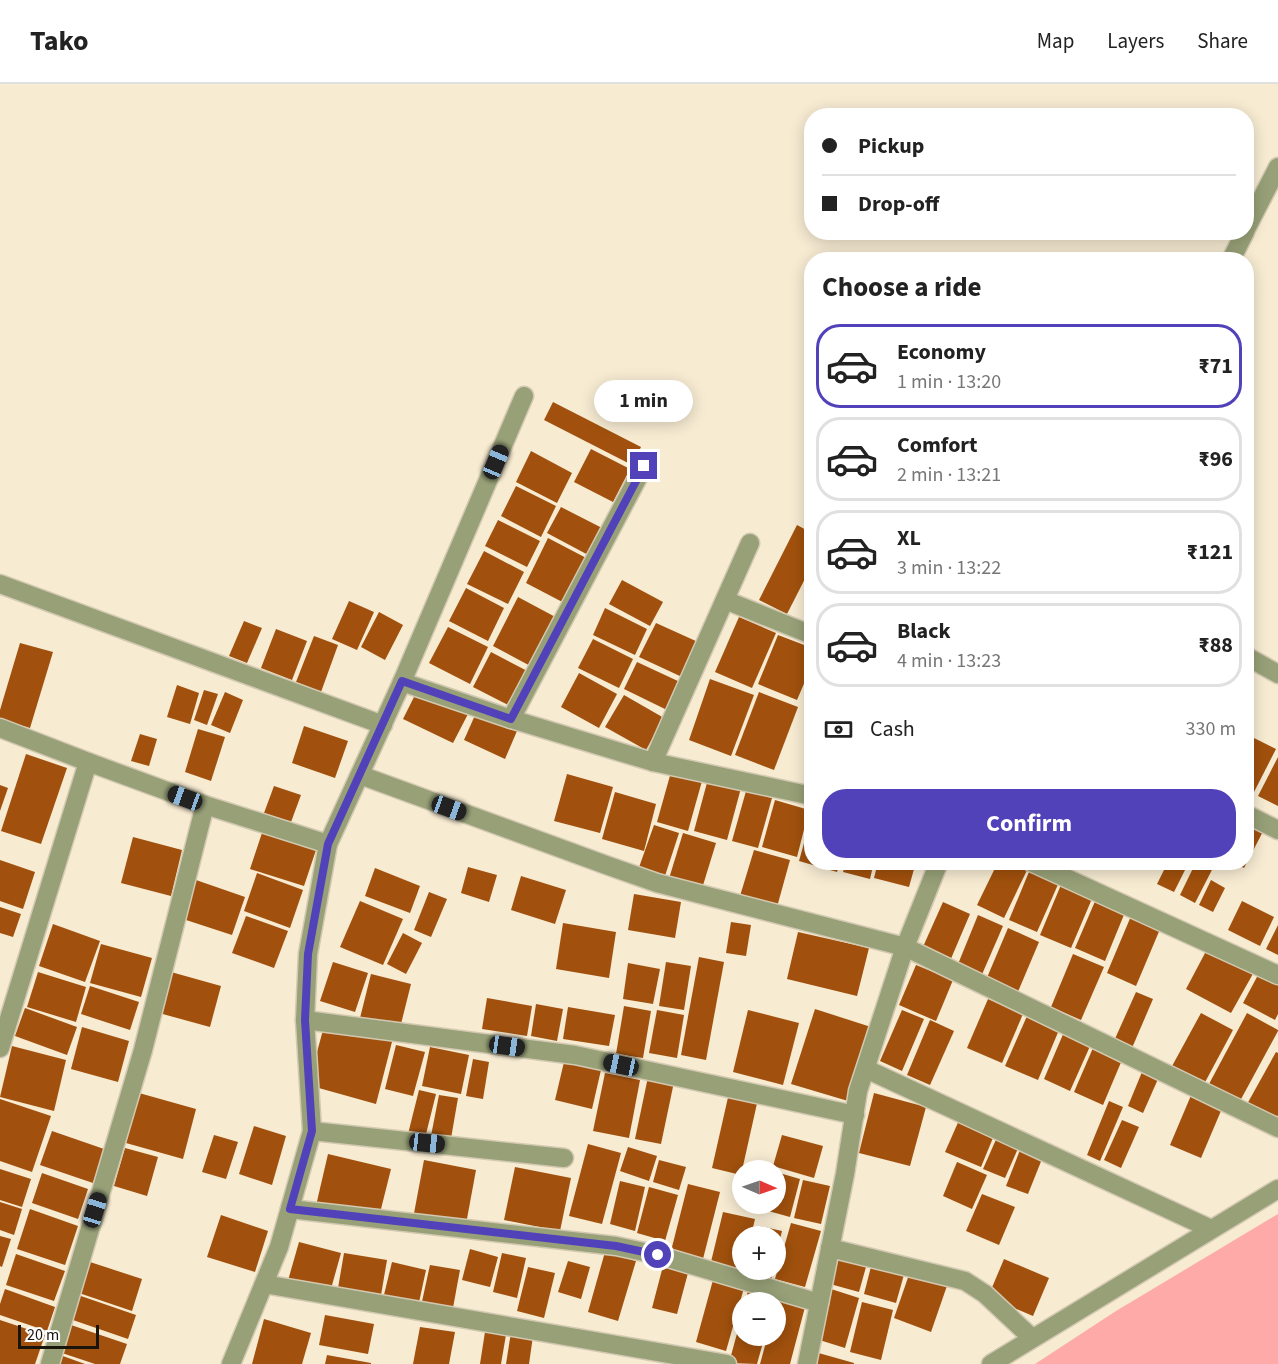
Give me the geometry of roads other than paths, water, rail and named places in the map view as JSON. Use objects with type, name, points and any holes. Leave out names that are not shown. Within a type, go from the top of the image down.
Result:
[{"type":"street","points":[[1254,215],[1278,167]]},
{"type":"street","points":[[231,1364],[279,1247],[312,1131],[305,1020],[308,954],[328,844],[383,725],[525,396]]},
{"type":"street","points":[[511,719],[644,466]]},
{"type":"street","points":[[652,762],[750,543]]},
{"type":"street","points":[[0,584],[383,725]]},
{"type":"street","points":[[725,600],[804,633]]},
{"type":"street","points":[[1254,660],[1278,674]]},
{"type":"street","points":[[402,681],[511,719],[652,762],[804,794]]},
{"type":"street","points":[[0,728],[205,805],[328,844]]},
{"type":"street","points":[[0,1048],[88,762]]},
{"type":"street","points":[[360,775],[657,882],[905,947],[1278,1128]]},
{"type":"street","points":[[50,1364],[143,1050],[205,805]]},
{"type":"street","points":[[1254,818],[1278,830]]},
{"type":"street","points":[[807,1364],[846,1174],[858,1091],[905,947],[936,870]]},
{"type":"street","points":[[1048,870],[1278,975]]},
{"type":"street","points":[[305,1020],[575,1055],[855,1115]]},
{"type":"street","points":[[866,1069],[1211,1229]]},
{"type":"street","points":[[312,1131],[564,1158]]},
{"type":"street","points":[[991,1364],[1278,1189]]},
{"type":"street","points":[[290,1209],[616,1246],[658,1255],[819,1303]]},
{"type":"street","points":[[830,1248],[965,1281],[985,1294],[1032,1338]]},
{"type":"street","points":[[264,1284],[727,1364]]}]
